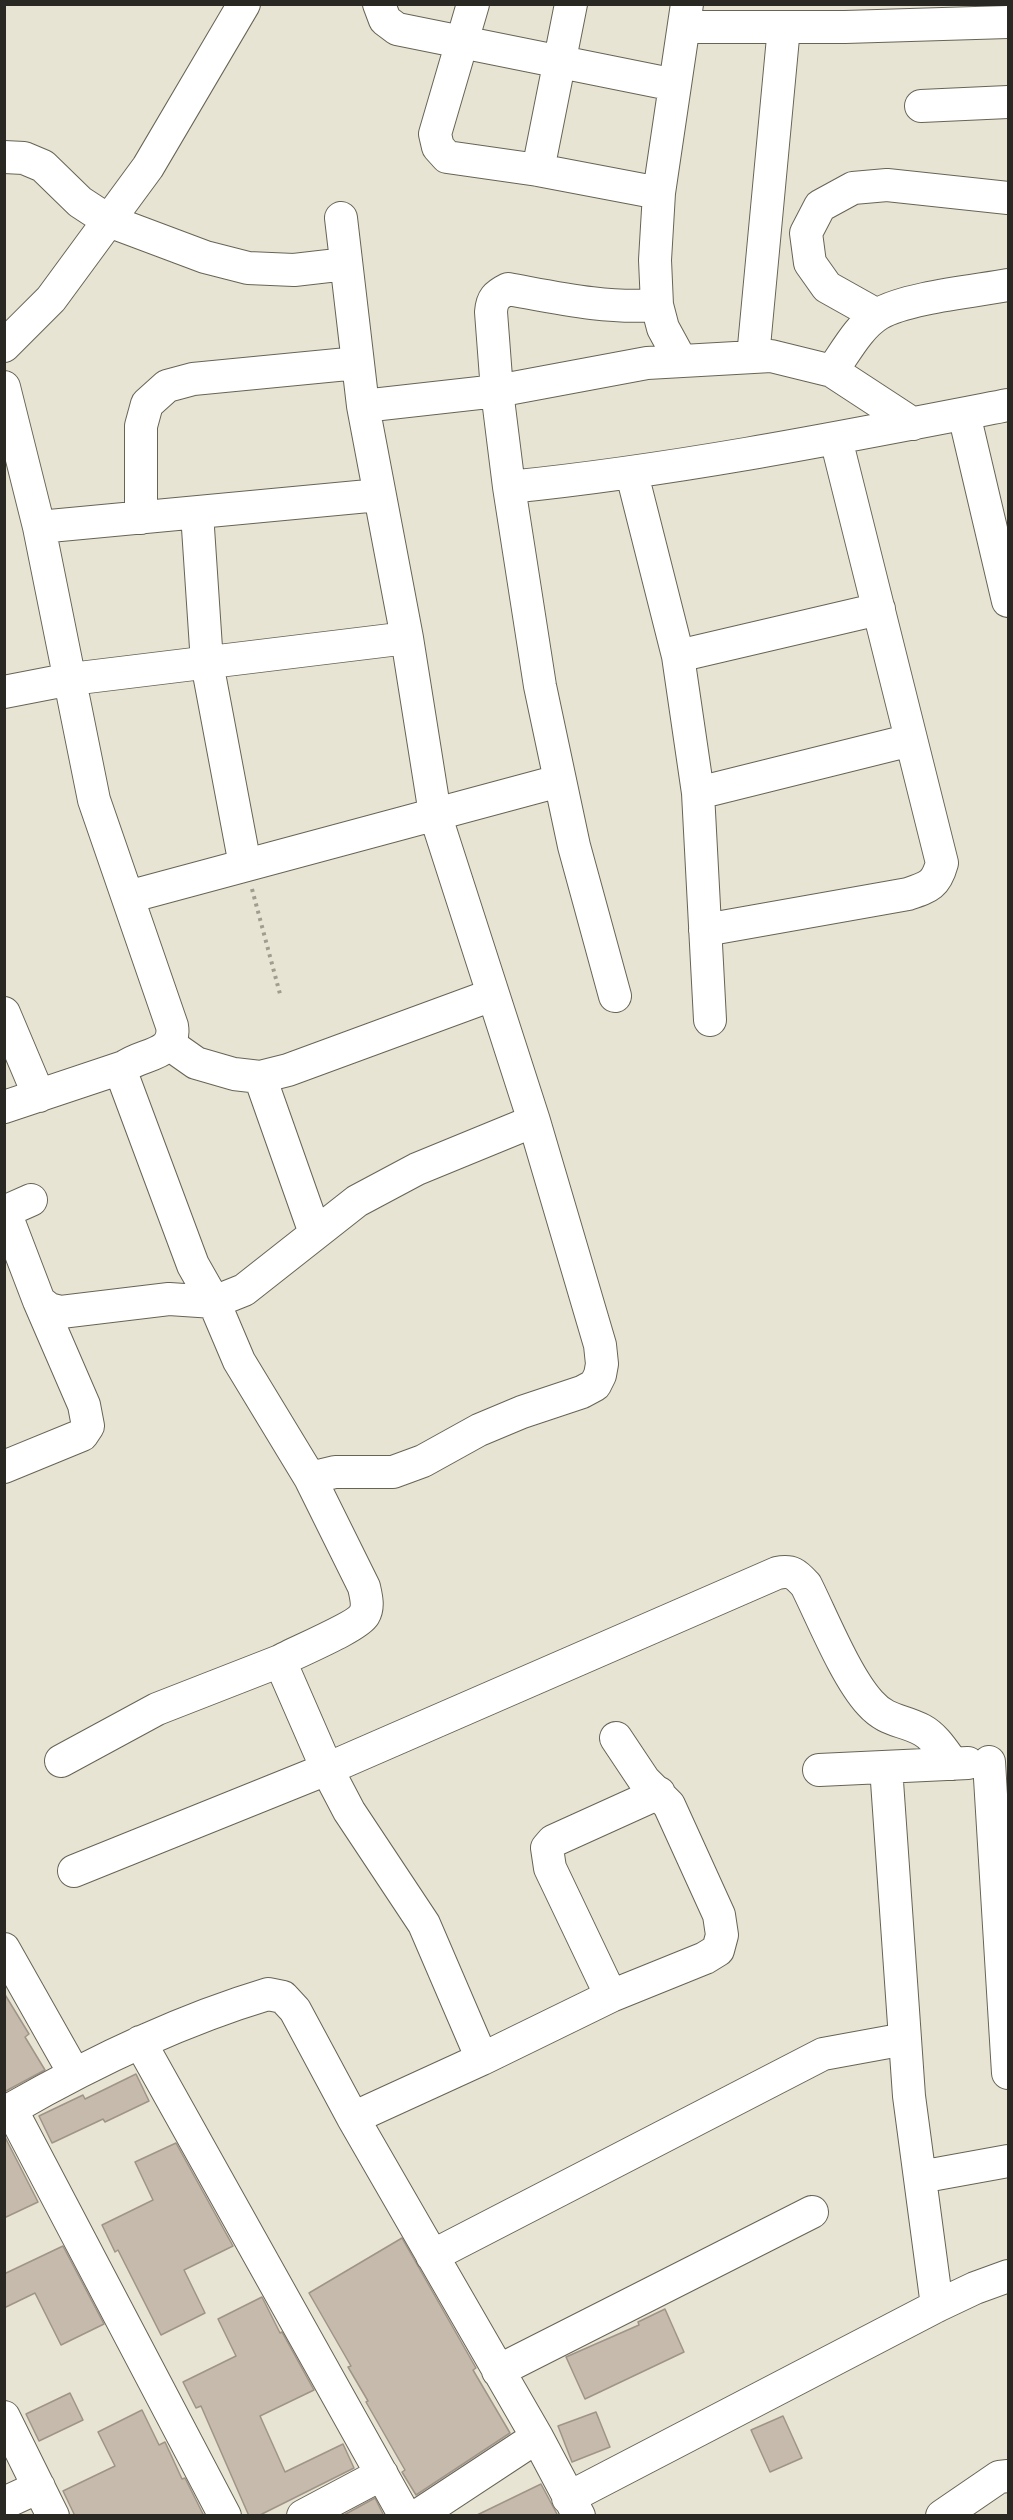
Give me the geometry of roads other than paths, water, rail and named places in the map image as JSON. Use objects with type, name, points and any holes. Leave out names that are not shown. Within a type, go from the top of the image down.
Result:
[{"type":"street","points":[[4,346],[51,299],[148,167],[244,4]]},
{"type":"street","points":[[379,4],[385,21],[397,29],[675,85]]},
{"type":"street","points":[[473,4],[435,134],[438,147],[447,157],[538,170],[659,193]]},
{"type":"street","points":[[538,170],[572,4]]},
{"type":"street","points":[[681,361],[663,328],[657,304],[655,260],[659,193],[685,16],[784,27],[1008,22]]},
{"type":"street","points":[[753,357],[784,27]]},
{"type":"street","points":[[921,106],[1008,102]]},
{"type":"street","points":[[4,157],[24,158],[43,166],[80,202],[109,221],[205,257],[248,268],[294,270],[346,264]]},
{"type":"street","points":[[877,315],[827,287],[810,263],[806,233],[820,206],[853,188],[887,185],[1008,198]]},
{"type":"street","points":[[310,1478],[335,1472],[393,1472],[423,1461],[479,1430],[582,1392],[595,1385],[602,1364],[600,1345],[534,1120],[435,814],[407,639],[363,406],[341,218]]},
{"type":"street","points":[[832,371],[877,315],[897,306],[1008,285]]},
{"type":"street","points":[[615,996],[558,781],[540,686],[509,487],[497,391],[491,312],[492,301],[499,293],[508,289],[590,304],[625,307],[657,304]]},
{"type":"street","points":[[363,406],[497,391],[647,363],[771,356],[832,371],[913,424]]},
{"type":"street","points":[[141,518],[141,426],[147,404],[167,386],[194,379],[358,363]]},
{"type":"street","points":[[4,387],[39,527],[94,800],[174,1035],[169,1044],[160,1051],[131,1062],[124,1068],[4,1107]]},
{"type":"street","points":[[509,487],[632,474],[836,439],[1008,405]]},
{"type":"street","points":[[964,414],[1008,602]]},
{"type":"street","points":[[705,930],[908,894],[926,888],[938,878],[942,863],[836,439]]},
{"type":"street","points":[[632,474],[678,656],[698,793],[710,1020]]},
{"type":"street","points":[[39,527],[379,495]]},
{"type":"street","points":[[197,513],[207,663],[245,865]]},
{"type":"street","points":[[678,656],[879,609]]},
{"type":"street","points":[[4,692],[71,679],[407,639]]},
{"type":"street","points":[[698,793],[911,740]]},
{"type":"street","points":[[128,897],[558,781]]},
{"type":"street","points":[[169,1044],[196,1063],[234,1074],[260,1077],[288,1070],[492,994]]},
{"type":"street","points":[[4,1013],[39,1096]]},
{"type":"street","points":[[61,1761],[157,1709],[280,1661],[351,1626],[364,1616],[367,1603],[364,1587],[353,1562],[310,1478],[239,1361],[214,1302],[193,1265],[127,1089],[123,1077],[124,1068]]},
{"type":"street","points":[[260,1077],[315,1233]]},
{"type":"street","points":[[39,1301],[49,1309],[61,1312],[169,1299],[214,1302],[244,1290],[357,1201],[417,1169],[534,1120]]},
{"type":"street","points":[[4,1467],[82,1435],[88,1426],[84,1405],[39,1301],[13,1208]]},
{"type":"street","points":[[74,1871],[327,1769],[777,1573],[789,1570],[806,1585],[852,1676],[868,1702],[886,1718],[923,1731],[938,1744],[953,1764]]},
{"type":"street","points":[[280,1661],[327,1769],[349,1811],[424,1924],[482,2059]]},
{"type":"street","points":[[353,2118],[482,2059],[611,1996],[705,1958],[718,1950],[722,1935],[719,1915],[669,1805],[637,1771],[616,1738]]},
{"type":"street","points":[[819,1770],[999,1761],[1008,2073]]},
{"type":"street","points":[[886,1767],[909,2096],[937,2306]]},
{"type":"street","points":[[611,1996],[550,1868],[547,1848],[553,1841],[659,1793]]},
{"type":"street","points":[[4,1949],[74,2073]]},
{"type":"street","points":[[225,2516],[8,2111],[74,2073],[140,2042],[245,2001],[268,1994],[283,1997],[295,2010],[353,2118],[537,2437],[574,2507],[937,2306],[1008,2276]]},
{"type":"street","points":[[432,2256],[823,2054],[905,2039]]},
{"type":"street","points":[[140,2042],[405,2516]]},
{"type":"street","points":[[920,2177],[1008,2161]]},
{"type":"street","points":[[498,2371],[812,2212]]},
{"type":"street","points":[[4,2417],[53,2516]]},
{"type":"street","points":[[417,2516],[537,2437]]},
{"type":"street","points":[[303,2516],[382,2474]]},
{"type":"street","points":[[942,2516],[999,2477],[1008,2476]]},
{"type":"street","points":[[4,2503],[39,2487]]}]
